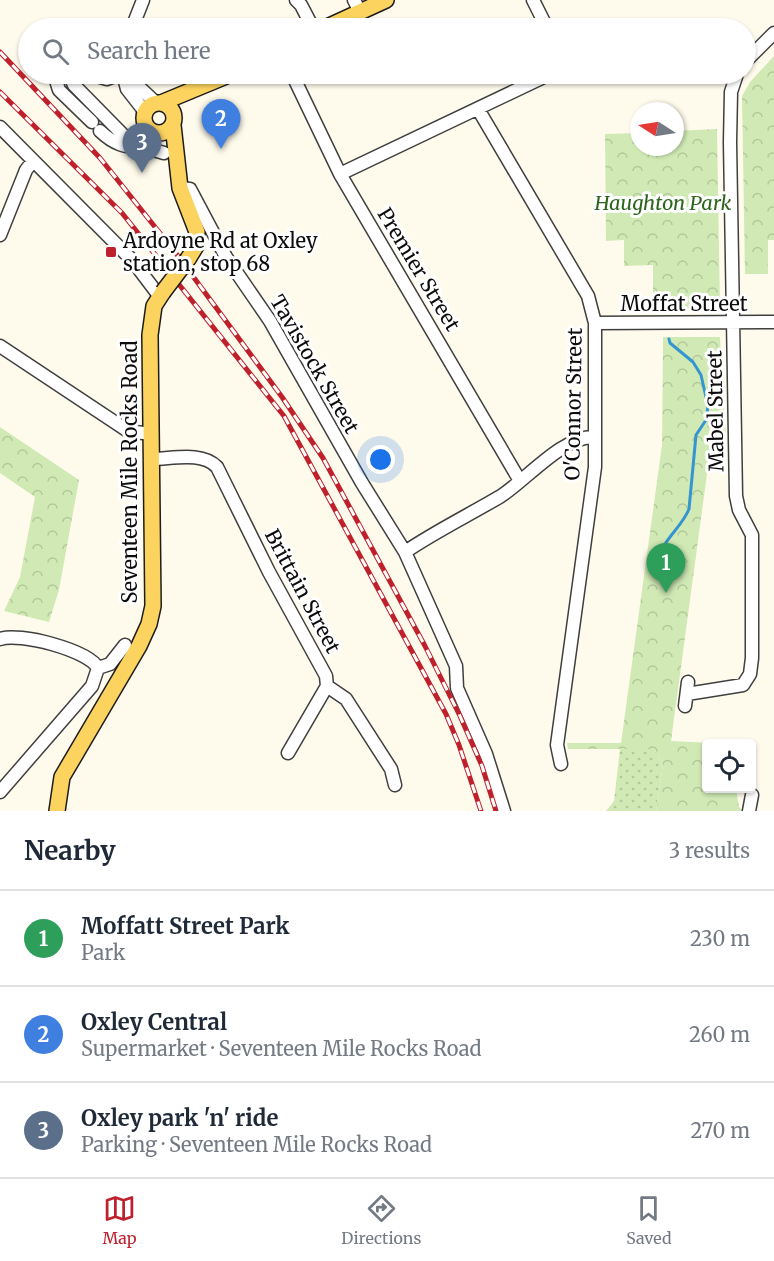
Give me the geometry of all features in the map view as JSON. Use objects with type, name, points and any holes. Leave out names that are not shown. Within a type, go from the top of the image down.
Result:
[{"type":"main road","points":[[340,18],[357,6],[386,0]]},
{"type":"main road","points":[[218,84],[154,106],[144,123],[154,133],[165,132],[189,101],[219,84]]},
{"type":"main road","points":[[154,106],[170,107],[173,123]]},
{"type":"main road","name":"Seventeen Mile Rocks Road","points":[[57,811],[62,777],[139,646],[149,624],[154,587],[151,318],[162,295],[196,246],[197,232],[180,188],[173,123]]},
{"type":"main road","name":"Seventeen Mile Rocks Road","points":[[154,133],[164,153],[172,179],[180,188]]},
{"type":"main road","name":"Seventeen Mile Rocks Road","points":[[67,811],[69,782],[75,754]]},
{"type":"street","points":[[136,18],[143,0]]},
{"type":"street","points":[[296,0],[308,18]]},
{"type":"street","points":[[533,0],[542,18]]},
{"type":"street","points":[[756,51],[774,33]]},
{"type":"street","points":[[57,84],[59,90],[115,144],[164,153]]},
{"type":"street","points":[[74,84],[138,147]]},
{"type":"street","points":[[125,84],[127,89],[154,106]]},
{"type":"street","name":"Premier Street","points":[[297,84],[340,174],[520,481]]},
{"type":"street","points":[[340,174],[529,84]]},
{"type":"street","name":"Mabel Street","points":[[687,694],[743,685],[750,674],[752,658],[752,535],[739,510],[736,496],[730,142],[731,92],[734,84]]},
{"type":"street","name":"O'Connor Street","points":[[478,109],[588,296],[594,323],[595,467],[557,745],[561,764]]},
{"type":"street","points":[[0,127],[132,260],[162,295]]},
{"type":"street","points":[[138,147],[154,133]]},
{"type":"street","points":[[0,235],[26,170],[33,161]]},
{"type":"street","name":"Tavistock Street","points":[[180,188],[190,189],[226,257],[270,321],[362,483],[405,552],[456,666],[457,688],[486,754],[504,811]]},
{"type":"street","name":"Moffat Street","points":[[594,323],[774,322]]},
{"type":"street","points":[[0,346],[128,431],[151,434]]},
{"type":"street","points":[[405,552],[504,494],[533,468],[577,441],[594,437]]},
{"type":"street","name":"Brittain Street","points":[[152,459],[199,458],[211,461],[217,467],[269,572],[326,676],[327,686],[346,699],[391,769],[395,785]]},
{"type":"street","points":[[0,639],[19,636],[74,652],[87,656],[98,668]]},
{"type":"street","points":[[98,668],[110,664],[125,645]]},
{"type":"street","points":[[0,792],[92,686],[98,668]]},
{"type":"street","points":[[288,753],[327,686]]},
{"type":"street","points":[[749,811],[752,795]]},
{"type":"green space","points":[[774,56],[774,240],[768,240],[768,274],[745,274],[742,96],[749,84],[756,84],[756,76]]},
{"type":"green space","name":"Haughton Park","points":[[717,129],[720,309],[653,309],[653,265],[624,266],[624,240],[606,241],[605,134],[630,133],[630,156],[684,156],[684,131]]},
{"type":"green space","points":[[663,337],[720,337],[726,436],[712,437],[671,741],[702,742],[702,793],[737,793],[739,807],[743,811],[656,811],[663,764],[654,749],[568,749],[567,743],[621,743],[662,445]]},
{"type":"green space","points":[[0,427],[79,480],[59,590],[49,622],[4,611],[20,577],[35,497],[0,473]]},
{"type":"green space","points":[[620,749],[654,749],[663,764],[656,811],[606,811],[614,801]]},
{"type":"waterway","points":[[658,562],[667,540],[689,509],[696,435],[706,420],[708,406],[701,375],[693,362],[670,343],[669,339]]},
{"type":"railway","points":[[0,52],[18,71]]},
{"type":"railway","points":[[30,84],[100,158],[175,252],[282,397],[323,458],[425,646],[460,716],[482,766],[496,811]]},
{"type":"railway","points":[[0,92],[122,213],[284,416],[446,714],[481,811]]},
{"type":"place","name":"Oxley Central","points":[[221,149]]},
{"type":"place","name":"Oxley park 'n' ride","points":[[142,173]]},
{"type":"place","name":"Ardoyne Rd at Oxley station, stop 68","points":[[111,252]]},
{"type":"place","name":"Moffatt Street Park","points":[[666,593]]}]
